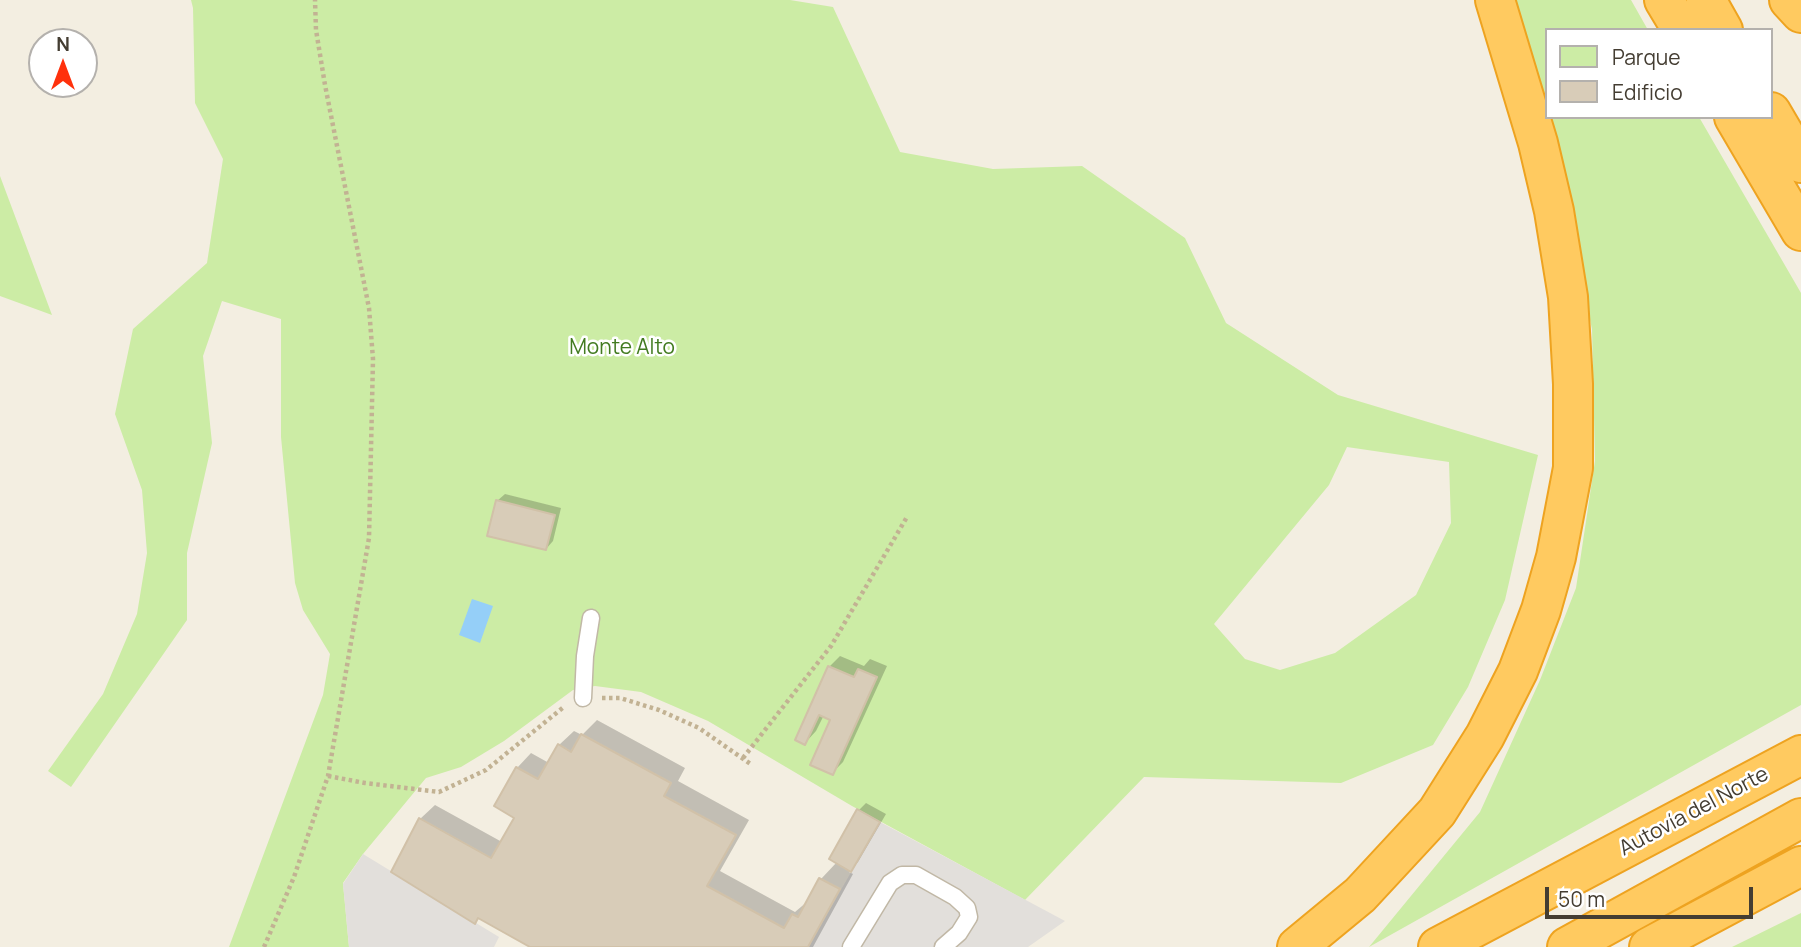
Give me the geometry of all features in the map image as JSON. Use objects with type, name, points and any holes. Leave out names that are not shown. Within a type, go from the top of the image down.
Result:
[{"type":"highway","points":[[1297,947],[1360,895],[1437,812],[1485,736],[1518,671],[1541,610],[1556,557],[1573,468],[1573,383],[1568,297],[1554,211],[1538,143],[1495,0]]},
{"type":"highway","points":[[1664,0],[1681,28]]},
{"type":"highway","points":[[1706,0],[1722,28]]},
{"type":"highway","points":[[1789,0],[1801,13]]},
{"type":"highway","points":[[1773,115],[1801,163]]},
{"type":"highway","points":[[1735,119],[1801,231]]},
{"type":"highway","name":"Autovía del Norte","points":[[1438,947],[1801,755]]},
{"type":"highway","points":[[1567,947],[1801,818]]},
{"type":"highway","points":[[1649,947],[1801,866]]},
{"type":"lane","points":[[583,698],[585,656],[591,618]]},
{"type":"lane","points":[[851,947],[890,883],[902,875],[916,875],[955,897],[967,908],[969,917],[960,933],[943,947]]},
{"type":"path","points":[[264,947],[294,877],[328,776],[369,538],[373,359],[369,308],[325,85],[314,0]]},
{"type":"path","points":[[743,758],[831,646],[907,517]]},
{"type":"path","points":[[328,776],[439,792],[486,770],[576,698],[620,698],[659,710],[699,728],[752,765]]},
{"type":"green space","name":"Monte Alto","points":[[191,0],[790,0],[833,7],[900,152],[993,169],[1082,166],[1185,238],[1226,323],[1338,395],[1538,455],[1505,600],[1468,687],[1433,745],[1341,783],[1144,777],[1025,900],[852,806],[708,721],[641,692],[595,686],[573,690],[504,741],[461,767],[426,778],[363,854],[343,883],[349,947],[229,947],[323,695],[330,654],[303,610],[295,583],[281,437],[281,319],[222,301],[203,356],[212,443],[187,553],[187,620],[71,787],[48,771],[103,694],[137,614],[147,553],[142,490],[115,414],[133,329],[207,263],[223,159],[195,103]],"holes":[[[1347,447],[1449,462],[1451,523],[1416,595],[1335,653],[1280,670],[1245,659],[1214,624],[1329,485]]]},
{"type":"green space","points":[[1505,0],[1631,0],[1647,28],[1546,28],[1546,119],[1700,119],[1801,293],[1801,705],[1369,947],[1480,812],[1540,680],[1576,588],[1595,461],[1592,329],[1559,180]]},
{"type":"green space","points":[[0,176],[52,315],[0,296]]},
{"type":"green space","points":[[1801,913],[1801,947],[1732,947]]},
{"type":"shaded area","points":[[880,822],[1065,921],[1028,947],[808,947]]},
{"type":"shaded area","points":[[363,854],[499,937],[494,947],[349,947],[343,884]]},
{"type":"water","points":[[472,599],[493,606],[480,643],[459,635]]},
{"type":"building","points":[[496,500],[555,515],[546,550],[487,536]]},
{"type":"building","points":[[828,666],[854,677],[858,669],[877,677],[833,775],[810,765],[830,720],[819,715],[805,745],[795,740]]},
{"type":"building","points":[[581,734],[671,783],[664,796],[736,835],[707,886],[784,928],[792,914],[798,917],[819,878],[840,889],[808,947],[530,947],[478,918],[475,924],[391,872],[419,818],[491,858],[514,818],[494,806],[516,767],[538,779],[558,744],[571,752]]},
{"type":"building","points":[[857,809],[880,822],[851,872],[829,859]]}]
